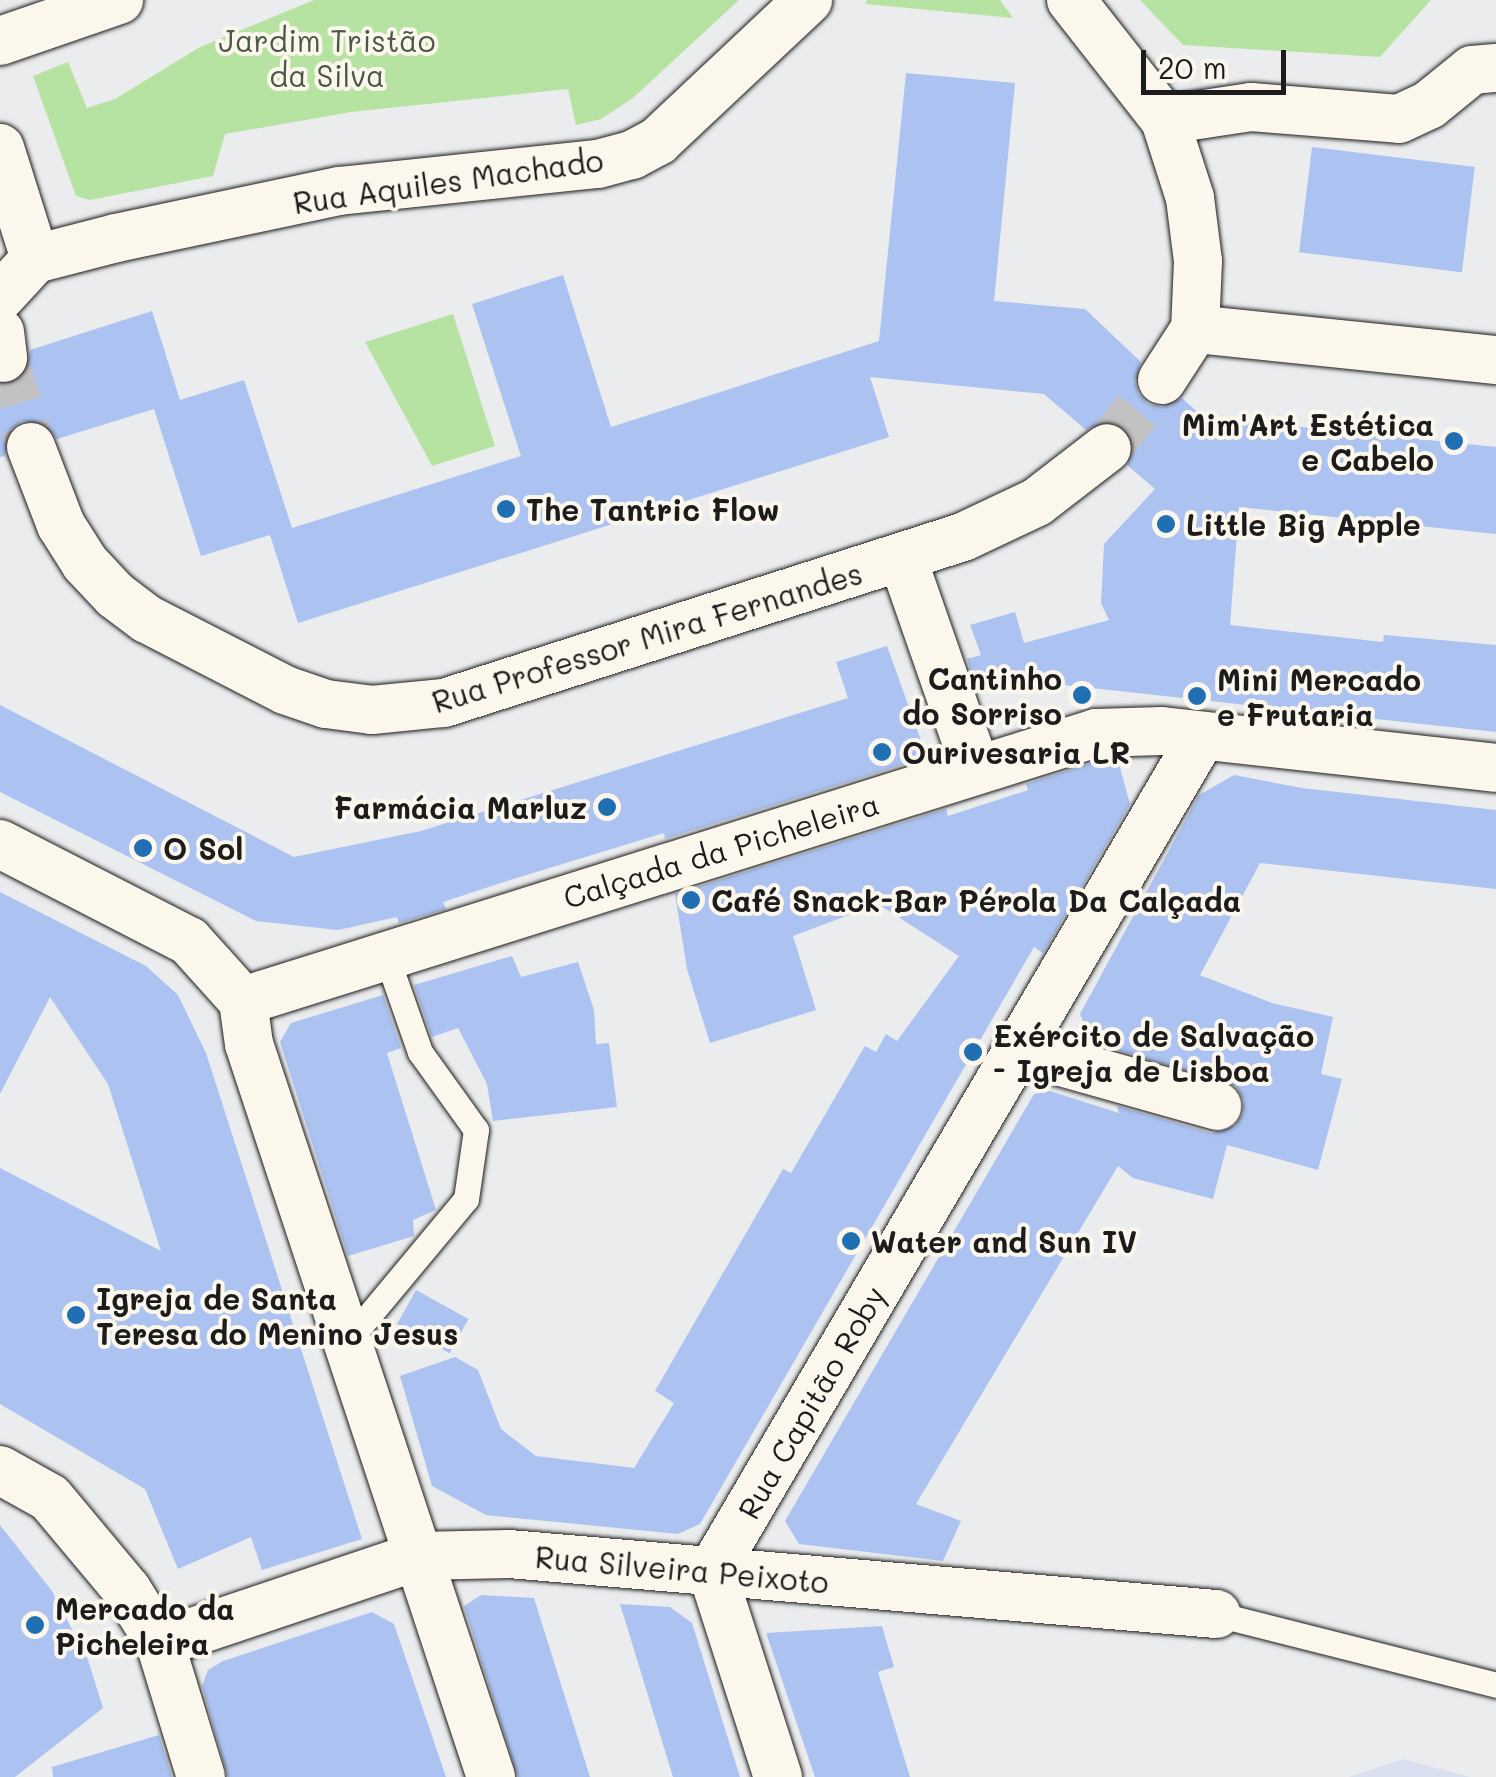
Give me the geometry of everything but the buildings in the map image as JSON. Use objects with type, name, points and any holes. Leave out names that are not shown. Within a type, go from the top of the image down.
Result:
[{"type":"street","points":[[0,41],[119,0]]},
{"type":"street","name":"Rua Aquiles Machado","points":[[34,259],[339,190],[598,164],[632,154],[669,132],[808,0]]},
{"type":"street","points":[[1071,0],[1165,120],[1190,198],[1198,260],[1195,329],[1162,380]]},
{"type":"street","points":[[1165,120],[1251,107],[1399,119],[1414,116],[1472,70],[1496,68]]},
{"type":"street","points":[[0,148],[34,259],[0,297]]},
{"type":"street","points":[[1195,329],[1496,360]]},
{"type":"street","name":"Rua Professor Mira Fernandes","points":[[32,447],[61,525],[85,563],[115,595],[147,619],[284,690],[326,704],[372,710],[444,703],[962,538],[1037,502],[1107,448]]},
{"type":"street","points":[[902,557],[976,769]]},
{"type":"street","name":"Calçada da Picheleira","points":[[243,1000],[1096,733],[1140,730],[1496,768]]},
{"type":"street","name":"Rua Capitão Roby","points":[[712,1572],[1202,736]]},
{"type":"street","points":[[0,844],[189,941],[243,1000],[249,1044],[491,1777]]},
{"type":"street","points":[[1018,1050],[1216,1106]]},
{"type":"street","points":[[0,1470],[50,1498],[127,1590],[160,1643],[201,1777]]},
{"type":"street","name":"Rua Silveira Peixoto","points":[[160,1643],[418,1556],[510,1554],[1216,1614]]},
{"type":"street","points":[[712,1572],[778,1777]]},
{"type":"lane","points":[[346,1343],[466,1200],[476,1130],[420,1052],[386,955]]},
{"type":"lane","points":[[1216,1614],[1496,1685]]},
{"type":"shaded area","points":[[1403,1759],[1470,1777],[1349,1777]]},
{"type":"green space","name":"Jardim Tristão da Silva","points":[[314,0],[739,0],[633,98],[601,119],[576,125],[568,89],[351,112],[225,134],[213,176],[90,200],[76,196],[33,76],[68,62],[87,108],[115,99],[200,47]]},
{"type":"green space","points":[[867,0],[1000,0],[1013,18],[865,4]]},
{"type":"green space","points":[[1140,0],[1431,0],[1380,57],[1183,45]]},
{"type":"green space","points":[[453,314],[495,446],[432,466],[365,342]]},
{"type":"tunnel","points":[[3,358],[31,447]]},
{"type":"tunnel","points":[[1107,448],[1162,380]]},
{"type":"place","name":"Mim'Art Estética e Cabelo","points":[[1454,441]]},
{"type":"place","name":"The Tantric Flow","points":[[506,509]]},
{"type":"place","name":"Little Big Apple","points":[[1166,524]]},
{"type":"place","name":"Cantinho do Sorriso","points":[[1082,695]]},
{"type":"place","name":"Mini Mercado e Frutaria","points":[[1197,696]]},
{"type":"place","name":"Ourivesaria LR","points":[[882,752]]},
{"type":"place","name":"Farmácia Marluz","points":[[607,807]]},
{"type":"place","name":"O Sol","points":[[143,848]]},
{"type":"place","name":"Café Snack-Bar Pérola Da Calçada","points":[[691,900]]},
{"type":"place","name":"Exército de Salvação - Igreja de Lisboa","points":[[973,1052]]},
{"type":"place","name":"Water and Sun IV","points":[[851,1241]]},
{"type":"place","name":"Igreja de Santa Teresa do Menino Jesus","points":[[76,1315]]},
{"type":"place","name":"Mercado da Picheleira","points":[[35,1625]]}]
